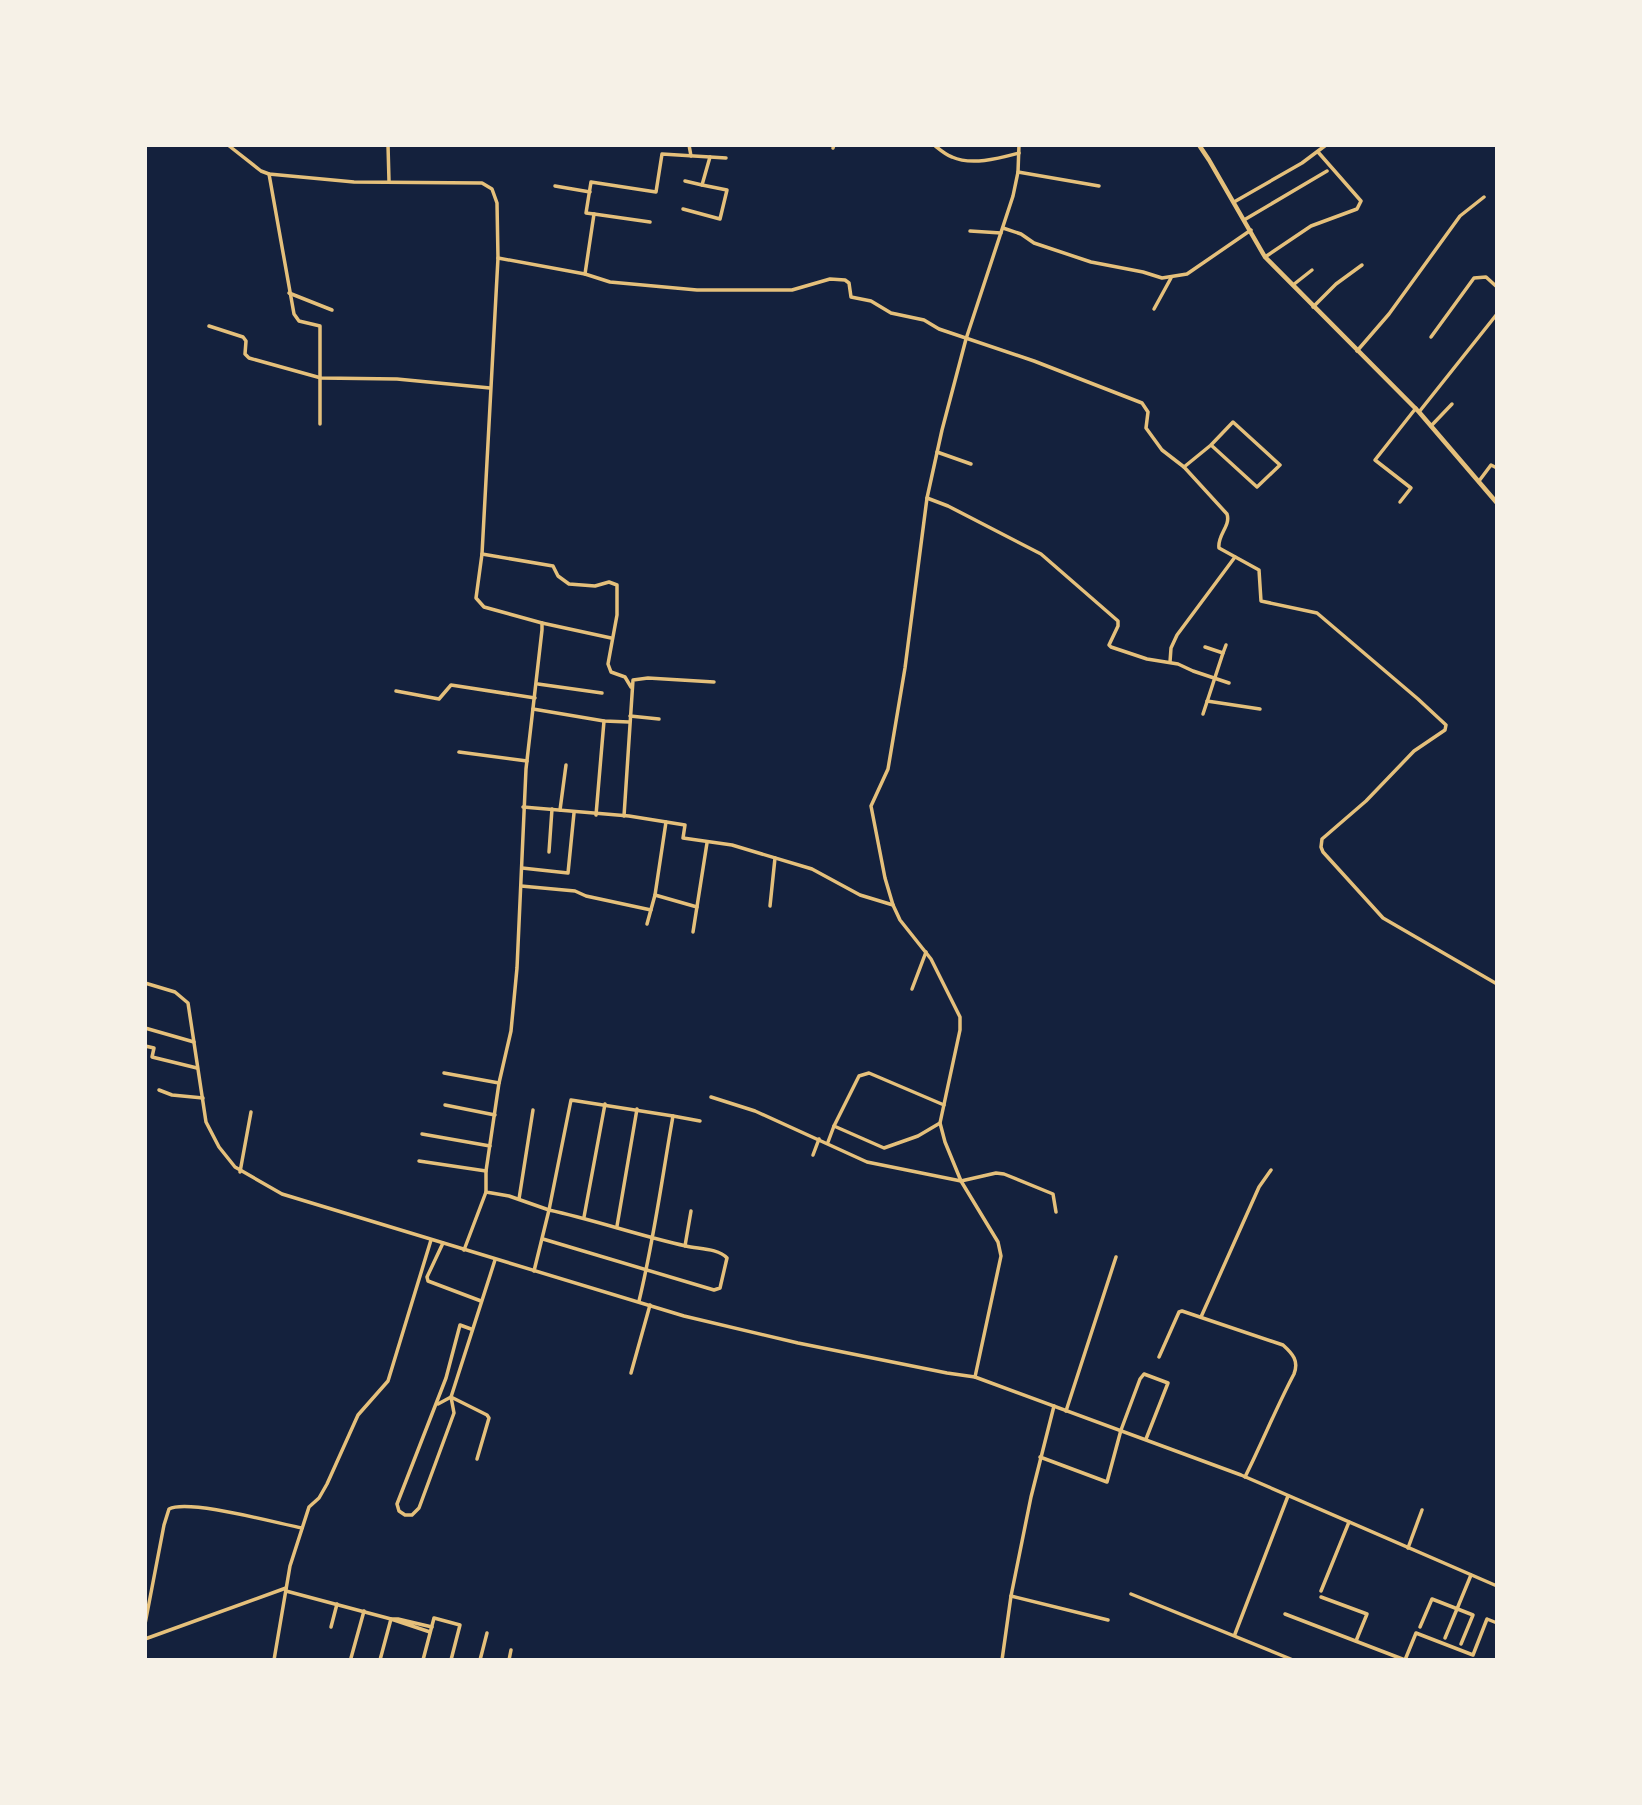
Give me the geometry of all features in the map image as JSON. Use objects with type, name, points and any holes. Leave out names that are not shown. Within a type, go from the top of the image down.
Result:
[{"type":"street","points":[[228,145],[261,171],[269,174],[354,182],[482,183],[488,186],[497,203],[498,258],[482,554],[476,598],[484,607],[611,638]]},
{"type":"street","points":[[388,145],[389,181]]},
{"type":"street","points":[[689,145],[691,156]]},
{"type":"street","points":[[934,145],[953,158],[983,160],[1019,153]]},
{"type":"street","points":[[975,1377],[1001,1256],[998,1242],[961,1181],[940,1124],[960,1030],[960,1017],[926,952],[900,920],[893,905],[871,806],[888,769],[927,498],[937,452],[966,339],[1013,197],[1018,172],[1019,145]]},
{"type":"street","points":[[1199,145],[1265,257],[1417,410],[1497,503]]},
{"type":"street","points":[[1234,202],[1326,145]]},
{"type":"street","points":[[1265,257],[1311,226],[1357,209],[1360,205],[1361,201],[1318,152]]},
{"type":"street","points":[[650,222],[586,213],[591,182],[656,192],[662,154],[726,158]]},
{"type":"street","points":[[702,185],[710,157]]},
{"type":"street","points":[[1244,220],[1327,171]]},
{"type":"street","points":[[1018,172],[1099,186]]},
{"type":"street","points":[[269,174],[289,293],[296,318],[320,326],[320,424]]},
{"type":"street","points":[[683,209],[720,219],[727,190],[685,181]]},
{"type":"street","points":[[555,186],[590,192]]},
{"type":"street","points":[[1357,351],[1389,314],[1460,216],[1484,197]]},
{"type":"street","points":[[585,274],[594,214]]},
{"type":"street","points":[[970,231],[1002,230],[1021,234],[1034,243],[1091,262],[1171,278],[1187,274],[1251,230]]},
{"type":"street","points":[[498,258],[585,274],[621,284],[698,290],[792,290],[831,279],[845,280],[849,283],[851,298],[871,301],[891,313],[924,320],[939,329],[1034,361],[1142,403],[1148,412],[1146,428],[1162,450],[1184,467],[1227,514],[1228,523],[1219,539],[1219,548],[1259,570],[1261,601],[1317,613],[1446,725],[1445,730],[1414,751],[1366,801],[1322,839],[1321,847],[1383,918],[1497,984]]},
{"type":"street","points":[[1313,307],[1336,284],[1362,265]]},
{"type":"street","points":[[1292,286],[1312,270]]},
{"type":"street","points":[[1431,337],[1474,278],[1486,277],[1497,287]]},
{"type":"street","points":[[1154,309],[1171,278]]},
{"type":"street","points":[[289,293],[331,310]]},
{"type":"street","points":[[1400,502],[1411,488],[1375,460],[1497,314]]},
{"type":"street","points":[[209,326],[243,337],[246,341],[245,354],[249,358],[321,378],[397,379],[489,388]]},
{"type":"street","points":[[1431,426],[1452,404]]},
{"type":"street","points":[[1184,467],[1233,422],[1280,465],[1257,487],[1211,445]]},
{"type":"street","points":[[937,452],[971,464]]},
{"type":"street","points":[[1479,481],[1491,465],[1497,468]]},
{"type":"street","points":[[927,498],[1041,554],[1118,621],[1109,645],[1111,647],[1147,659],[1170,662],[1229,683]]},
{"type":"street","points":[[482,554],[552,566],[563,581],[578,586],[615,583],[618,589],[617,615],[608,660],[611,671],[625,677],[631,687]]},
{"type":"street","points":[[1170,662],[1171,648],[1177,635],[1235,557]]},
{"type":"street","points":[[464,1250],[485,1192],[499,1083],[511,1031],[517,968],[523,807],[542,623]]},
{"type":"street","points":[[1203,714],[1226,645]]},
{"type":"street","points":[[1205,647],[1223,653]]},
{"type":"street","points":[[624,816],[631,687],[635,678],[714,682]]},
{"type":"street","points":[[537,684],[602,693]]},
{"type":"street","points":[[396,691],[439,699],[451,685],[535,698]]},
{"type":"street","points":[[1207,701],[1260,709]]},
{"type":"street","points":[[533,709],[604,721],[629,722]]},
{"type":"street","points":[[629,716],[659,719]]},
{"type":"street","points":[[596,815],[604,721]]},
{"type":"street","points":[[459,752],[527,761]]},
{"type":"street","points":[[559,810],[566,765]]},
{"type":"street","points":[[523,807],[624,816],[685,825],[683,838],[732,845],[812,869],[860,895],[893,905]]},
{"type":"street","points":[[549,852],[552,809]]},
{"type":"street","points":[[522,868],[568,873],[574,813]]},
{"type":"street","points":[[647,924],[655,895],[666,822]]},
{"type":"street","points":[[693,932],[707,843]]},
{"type":"street","points":[[770,906],[775,858]]},
{"type":"street","points":[[520,886],[575,891],[586,896],[651,910]]},
{"type":"street","points":[[655,895],[697,907]]},
{"type":"street","points":[[912,989],[926,952]]},
{"type":"street","points":[[145,983],[175,992],[188,1003],[206,1122],[219,1147],[240,1172],[282,1194],[706,1322],[975,1377],[1245,1477],[1497,1586]]},
{"type":"street","points":[[145,1028],[195,1042]]},
{"type":"street","points":[[145,1046],[154,1048],[152,1057],[197,1068]]},
{"type":"street","points":[[444,1073],[499,1083]]},
{"type":"street","points":[[828,1143],[834,1125],[859,1076],[863,1074],[869,1073],[944,1105]]},
{"type":"street","points":[[159,1090],[172,1095],[203,1098]]},
{"type":"street","points":[[711,1097],[755,1111],[884,1167],[961,1181],[996,1173],[1012,1176],[1052,1194],[1056,1212]]},
{"type":"street","points":[[534,1271],[571,1100],[700,1121]]},
{"type":"street","points":[[583,1217],[605,1104]]},
{"type":"street","points":[[445,1105],[495,1115]]},
{"type":"street","points":[[519,1199],[533,1110]]},
{"type":"street","points":[[617,1226],[637,1110]]},
{"type":"street","points":[[240,1172],[251,1112]]},
{"type":"street","points":[[639,1301],[673,1116]]},
{"type":"street","points":[[834,1125],[886,1148],[940,1124]]},
{"type":"street","points":[[422,1134],[490,1146]]},
{"type":"street","points":[[813,1155],[819,1139]]},
{"type":"street","points":[[419,1161],[486,1171]]},
{"type":"street","points":[[1201,1317],[1259,1187],[1271,1170]]},
{"type":"street","points":[[485,1192],[725,1255],[727,1258],[717,1290],[543,1239]]},
{"type":"street","points":[[685,1246],[691,1211]]},
{"type":"street","points":[[274,1660],[286,1590],[309,1507],[319,1498],[327,1484],[358,1416],[388,1381],[431,1240]]},
{"type":"street","points":[[443,1243],[428,1281],[481,1301]]},
{"type":"street","points":[[1066,1411],[1116,1257]]},
{"type":"street","points":[[471,1329],[460,1325],[437,1405],[397,1504],[399,1511],[405,1515],[412,1515],[419,1508],[454,1413],[452,1397],[471,1329],[495,1260]]},
{"type":"street","points":[[631,1373],[650,1305]]},
{"type":"street","points":[[1160,1357],[1179,1312],[1283,1345],[1293,1355],[1297,1366],[1245,1477]]},
{"type":"street","points":[[1040,1457],[1107,1482],[1121,1430],[1143,1374],[1168,1383],[1146,1439]]},
{"type":"street","points":[[437,1405],[452,1397]]},
{"type":"street","points":[[452,1397],[484,1412],[489,1418],[477,1459]]},
{"type":"street","points":[[1002,1660],[1011,1596],[1040,1457],[1054,1406]]},
{"type":"street","points":[[1235,1635],[1288,1496]]},
{"type":"street","points":[[145,1625],[169,1509],[177,1505],[202,1508],[303,1528]]},
{"type":"street","points":[[1408,1548],[1422,1510]]},
{"type":"street","points":[[1349,1522],[1321,1594],[1367,1614],[1356,1642]]},
{"type":"street","points":[[1445,1638],[1471,1575]]},
{"type":"street","points":[[145,1639],[286,1590],[431,1630]]},
{"type":"street","points":[[1131,1594],[1293,1660]]},
{"type":"street","points":[[1011,1596],[1108,1620]]},
{"type":"street","points":[[1420,1627],[1432,1599],[1473,1615],[1461,1644]]},
{"type":"street","points":[[331,1627],[337,1604]]},
{"type":"street","points":[[351,1658],[364,1611]]},
{"type":"street","points":[[1285,1614],[1405,1660],[1416,1633],[1473,1655],[1487,1619],[1497,1623]]},
{"type":"street","points":[[423,1660],[434,1618],[460,1625],[451,1660]]},
{"type":"street","points":[[380,1660],[391,1619]]},
{"type":"street","points":[[480,1660],[487,1633]]},
{"type":"street","points":[[509,1660],[511,1650]]}]
